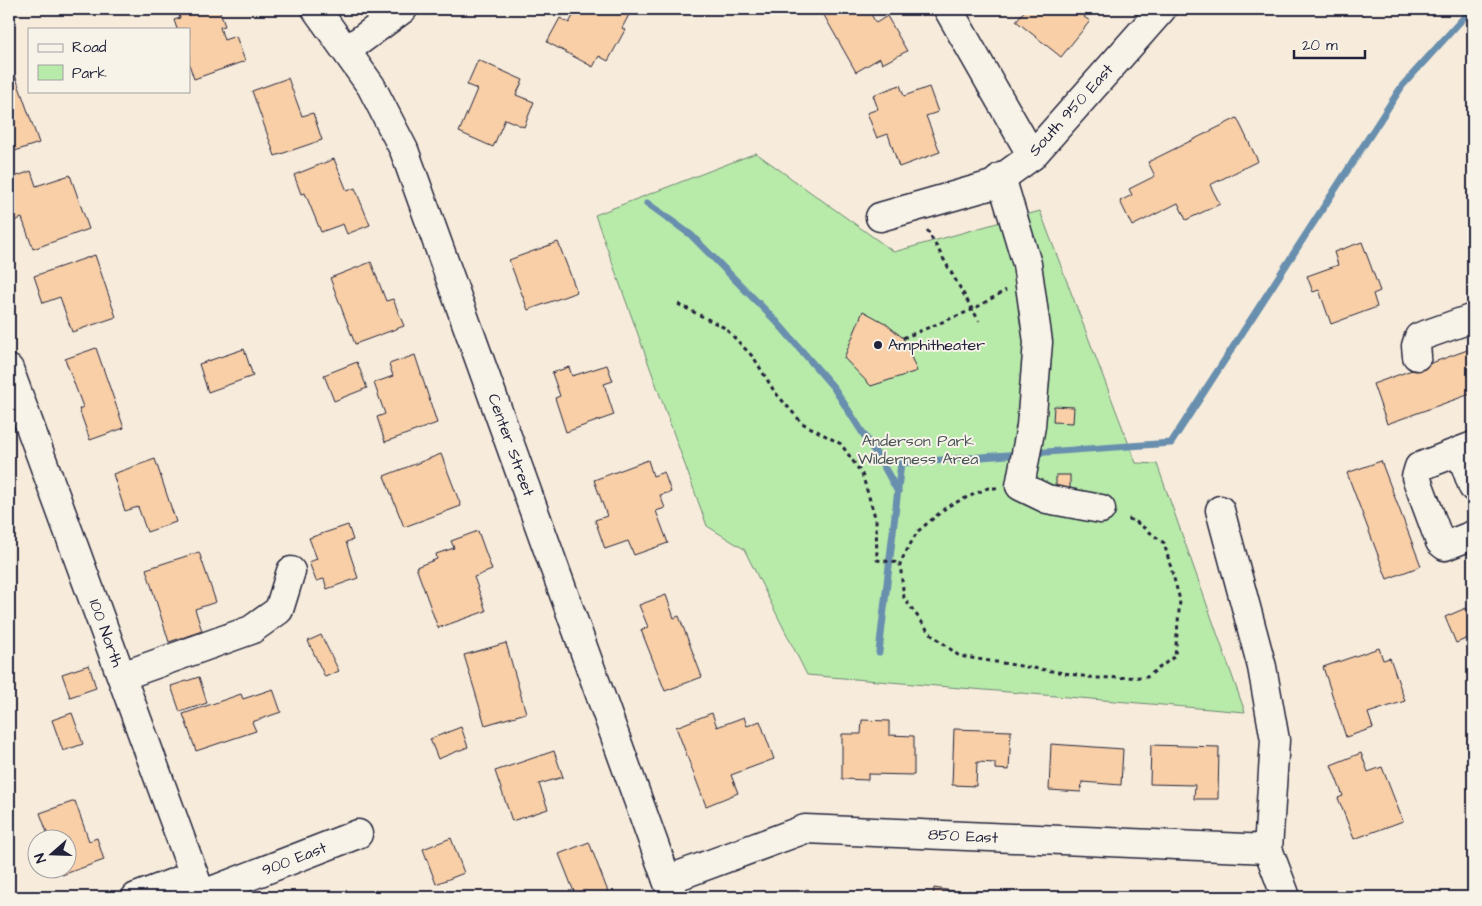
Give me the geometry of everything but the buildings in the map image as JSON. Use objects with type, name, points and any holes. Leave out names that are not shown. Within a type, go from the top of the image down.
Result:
[{"type":"street","name":"Center Street","points":[[316,9],[347,50],[386,113],[404,150],[670,888]]},
{"type":"street","points":[[347,50],[403,9]]},
{"type":"street","points":[[948,9],[1032,156]]},
{"type":"street","name":"South 950 East","points":[[880,217],[992,185],[1032,156],[1162,9]]},
{"type":"street","points":[[1001,177],[1028,277],[1038,342],[1024,464],[1047,499],[1101,509]]},
{"type":"street","points":[[1417,356],[1416,346],[1419,337],[1473,318]]},
{"type":"street","name":"100 North","points":[[9,369],[199,889]]},
{"type":"street","points":[[1473,487],[1467,449],[1419,467],[1416,477],[1440,542],[1445,546],[1473,536]]},
{"type":"street","points":[[1220,510],[1262,667],[1275,740],[1268,849],[1286,897]]},
{"type":"street","points":[[122,676],[251,630],[279,610],[291,571]]},
{"type":"street","name":"850 East","points":[[670,888],[805,829],[1268,849]]},
{"type":"street","name":"900 East","points":[[136,897],[199,889],[358,834]]},
{"type":"path","points":[[915,208],[979,321]]},
{"type":"path","points":[[903,338],[972,310],[1028,277]]},
{"type":"path","points":[[678,304],[725,328],[754,358],[774,391],[802,423],[841,444],[862,474],[876,520],[877,560],[900,563]]},
{"type":"path","points":[[1024,464],[988,488],[948,506],[918,532],[900,563],[904,598],[929,632],[959,656],[1095,678],[1147,677],[1175,656],[1180,600],[1164,544],[1135,522],[1101,509]]},
{"type":"green space","name":"Anderson Park Wilderness Area","points":[[756,153],[894,252],[1040,211],[1136,463],[1157,464],[1245,712],[807,675],[744,549],[707,526],[595,215]]},
{"type":"waterway","points":[[1032,453],[1171,443],[1402,86],[1467,14]]},
{"type":"waterway","points":[[647,203],[691,235],[776,321],[834,388],[882,463],[898,492]]},
{"type":"waterway","points":[[879,652],[901,463],[1021,454]]},
{"type":"place","name":"Amphitheater","points":[[878,345]]}]
